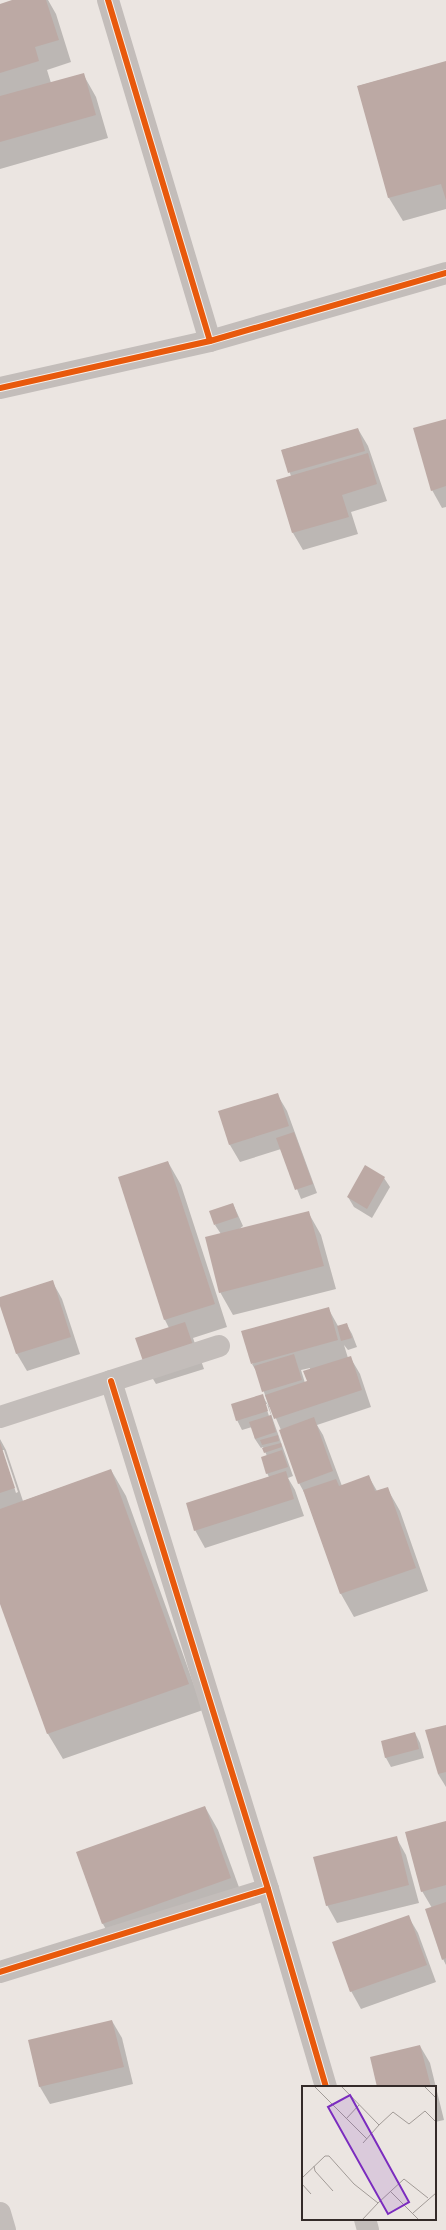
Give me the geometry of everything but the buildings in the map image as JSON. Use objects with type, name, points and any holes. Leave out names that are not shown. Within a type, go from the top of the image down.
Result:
[{"type":"street","points":[[108,0],[210,341]]},
{"type":"street","points":[[0,388],[210,341],[446,273]]},
{"type":"street","points":[[0,1417],[219,1346]]},
{"type":"street","points":[[111,1381],[268,1889],[326,2086]]},
{"type":"street","points":[[0,1972],[268,1889]]},
{"type":"street","points":[[0,2213],[5,2230]]},
{"type":"street","points":[[365,2220],[368,2230]]},
{"type":"cycle path","points":[[108,0],[210,341]]},
{"type":"cycle path","points":[[0,388],[210,341],[446,273]]},
{"type":"cycle path","points":[[111,1381],[268,1889],[326,2086]]},
{"type":"cycle path","points":[[0,1972],[268,1889]]}]
